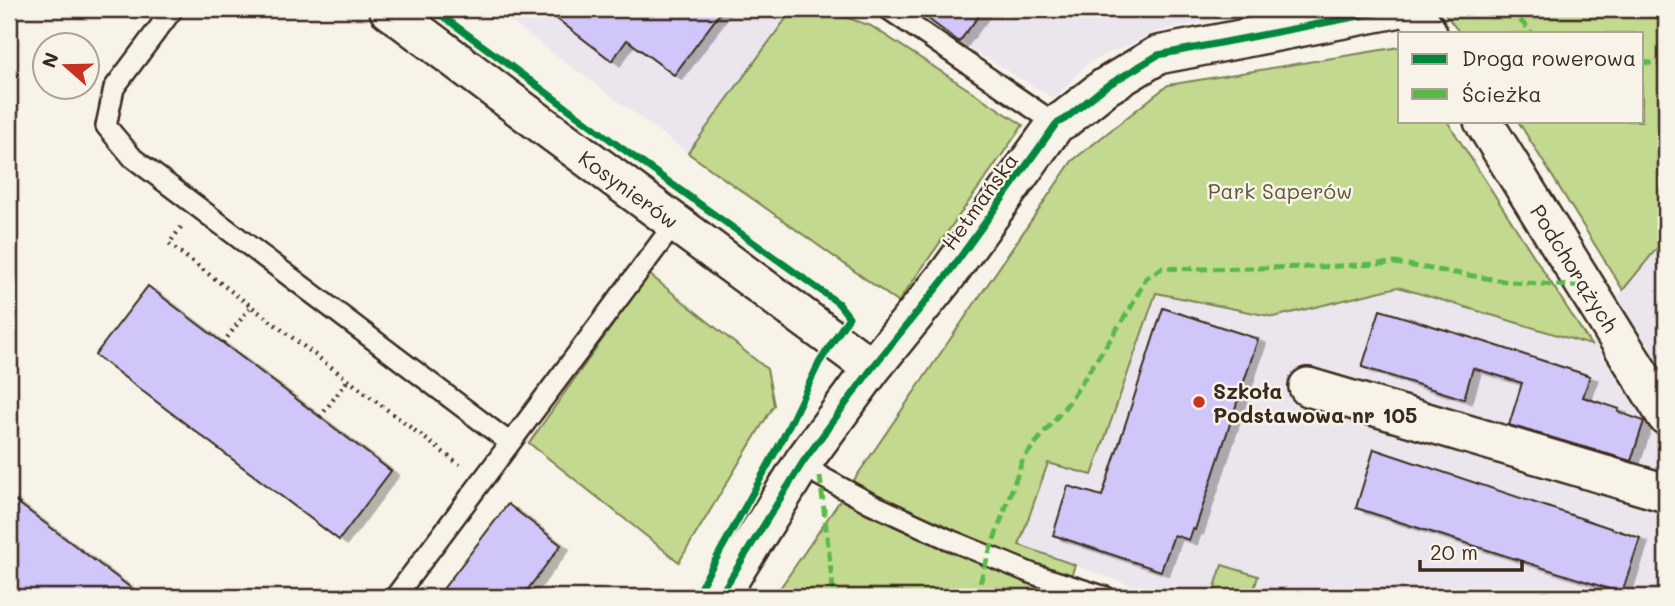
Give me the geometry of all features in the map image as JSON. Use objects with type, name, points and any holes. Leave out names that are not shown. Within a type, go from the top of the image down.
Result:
[{"type":"street","name":"Kosynierów","points":[[388,9],[872,368]]},
{"type":"street","name":"Hetmańska","points":[[719,597],[803,462],[872,368],[948,274],[1056,124],[1105,87],[1158,55],[1396,9]]},
{"type":"street","points":[[1413,9],[1427,32]]},
{"type":"street","name":"Podchorążych","points":[[1484,122],[1666,416]]},
{"type":"street","points":[[1308,387],[1666,493]]},
{"type":"lane","points":[[173,9],[114,88],[106,125],[133,158],[510,443]]},
{"type":"lane","points":[[888,9],[1056,124]]},
{"type":"lane","points":[[395,597],[676,223]]},
{"type":"lane","points":[[803,462],[820,476],[860,498],[950,540],[1032,574],[1106,597]]},
{"type":"path","points":[[197,206],[169,244],[463,468]]},
{"type":"path","points":[[223,343],[251,306]]},
{"type":"path","points":[[320,417],[348,380]]},
{"type":"shaded area","points":[[494,9],[793,9],[688,153]]},
{"type":"shaded area","points":[[905,9],[1277,9],[1161,30],[1088,63],[1054,99]]},
{"type":"shaded area","points":[[1666,237],[1666,597],[1165,597],[1019,546],[1048,463],[1092,475],[1156,293],[1274,317],[1398,287],[1590,345],[1623,290]]},
{"type":"green space","points":[[793,9],[822,9],[871,26],[1023,125],[898,302],[688,153]]},
{"type":"green space","points":[[1441,9],[1666,9],[1666,237],[1623,290],[1519,122],[1644,122],[1644,32],[1459,32]]},
{"type":"green space","name":"Park Saperów","points":[[1398,47],[1398,122],[1448,122],[1591,345],[1398,287],[1274,317],[1156,293],[1092,475],[1048,463],[1019,545],[1075,565],[1064,597],[774,597],[1072,161],[1168,85]]},
{"type":"green space","points":[[649,274],[767,369],[774,405],[679,562],[529,443]]},
{"type":"green space","points":[[1222,565],[1258,576],[1252,597],[1212,597]]},
{"type":"building","points":[[544,9],[723,9],[674,75],[627,40],[612,61]]},
{"type":"building","points":[[915,9],[984,9],[959,42]]},
{"type":"building","points":[[148,286],[391,471],[339,540],[95,355]]},
{"type":"building","points":[[1163,308],[1258,339],[1195,530],[1193,529],[1189,540],[1174,535],[1161,571],[1053,535],[1068,486],[1102,496]]},
{"type":"building","points":[[1380,310],[1590,376],[1583,397],[1644,421],[1631,461],[1509,425],[1522,383],[1473,368],[1464,399],[1362,367]]},
{"type":"building","points":[[1374,449],[1640,538],[1622,593],[1356,508]]},
{"type":"building","points":[[9,496],[143,597],[9,597]]},
{"type":"building","points":[[508,504],[561,545],[522,597],[437,597]]},
{"type":"marked path","points":[[1510,9],[1531,32]]},
{"type":"marked path","points":[[1644,62],[1666,65]]},
{"type":"marked path","points":[[976,597],[1023,459],[1069,402],[1130,309],[1146,278],[1162,268],[1318,267],[1395,263],[1510,282],[1587,287]]},
{"type":"marked path","points":[[820,476],[834,597]]},
{"type":"cycle path","points":[[433,9],[838,303],[849,317],[819,363],[782,440],[695,597]]},
{"type":"cycle path","points":[[719,597],[803,462],[872,368],[948,274],[1056,124],[1105,87],[1158,55],[1396,9]]},
{"type":"place","name":"Szkoła Podstawowa nr 105","points":[[1199,402]]}]
